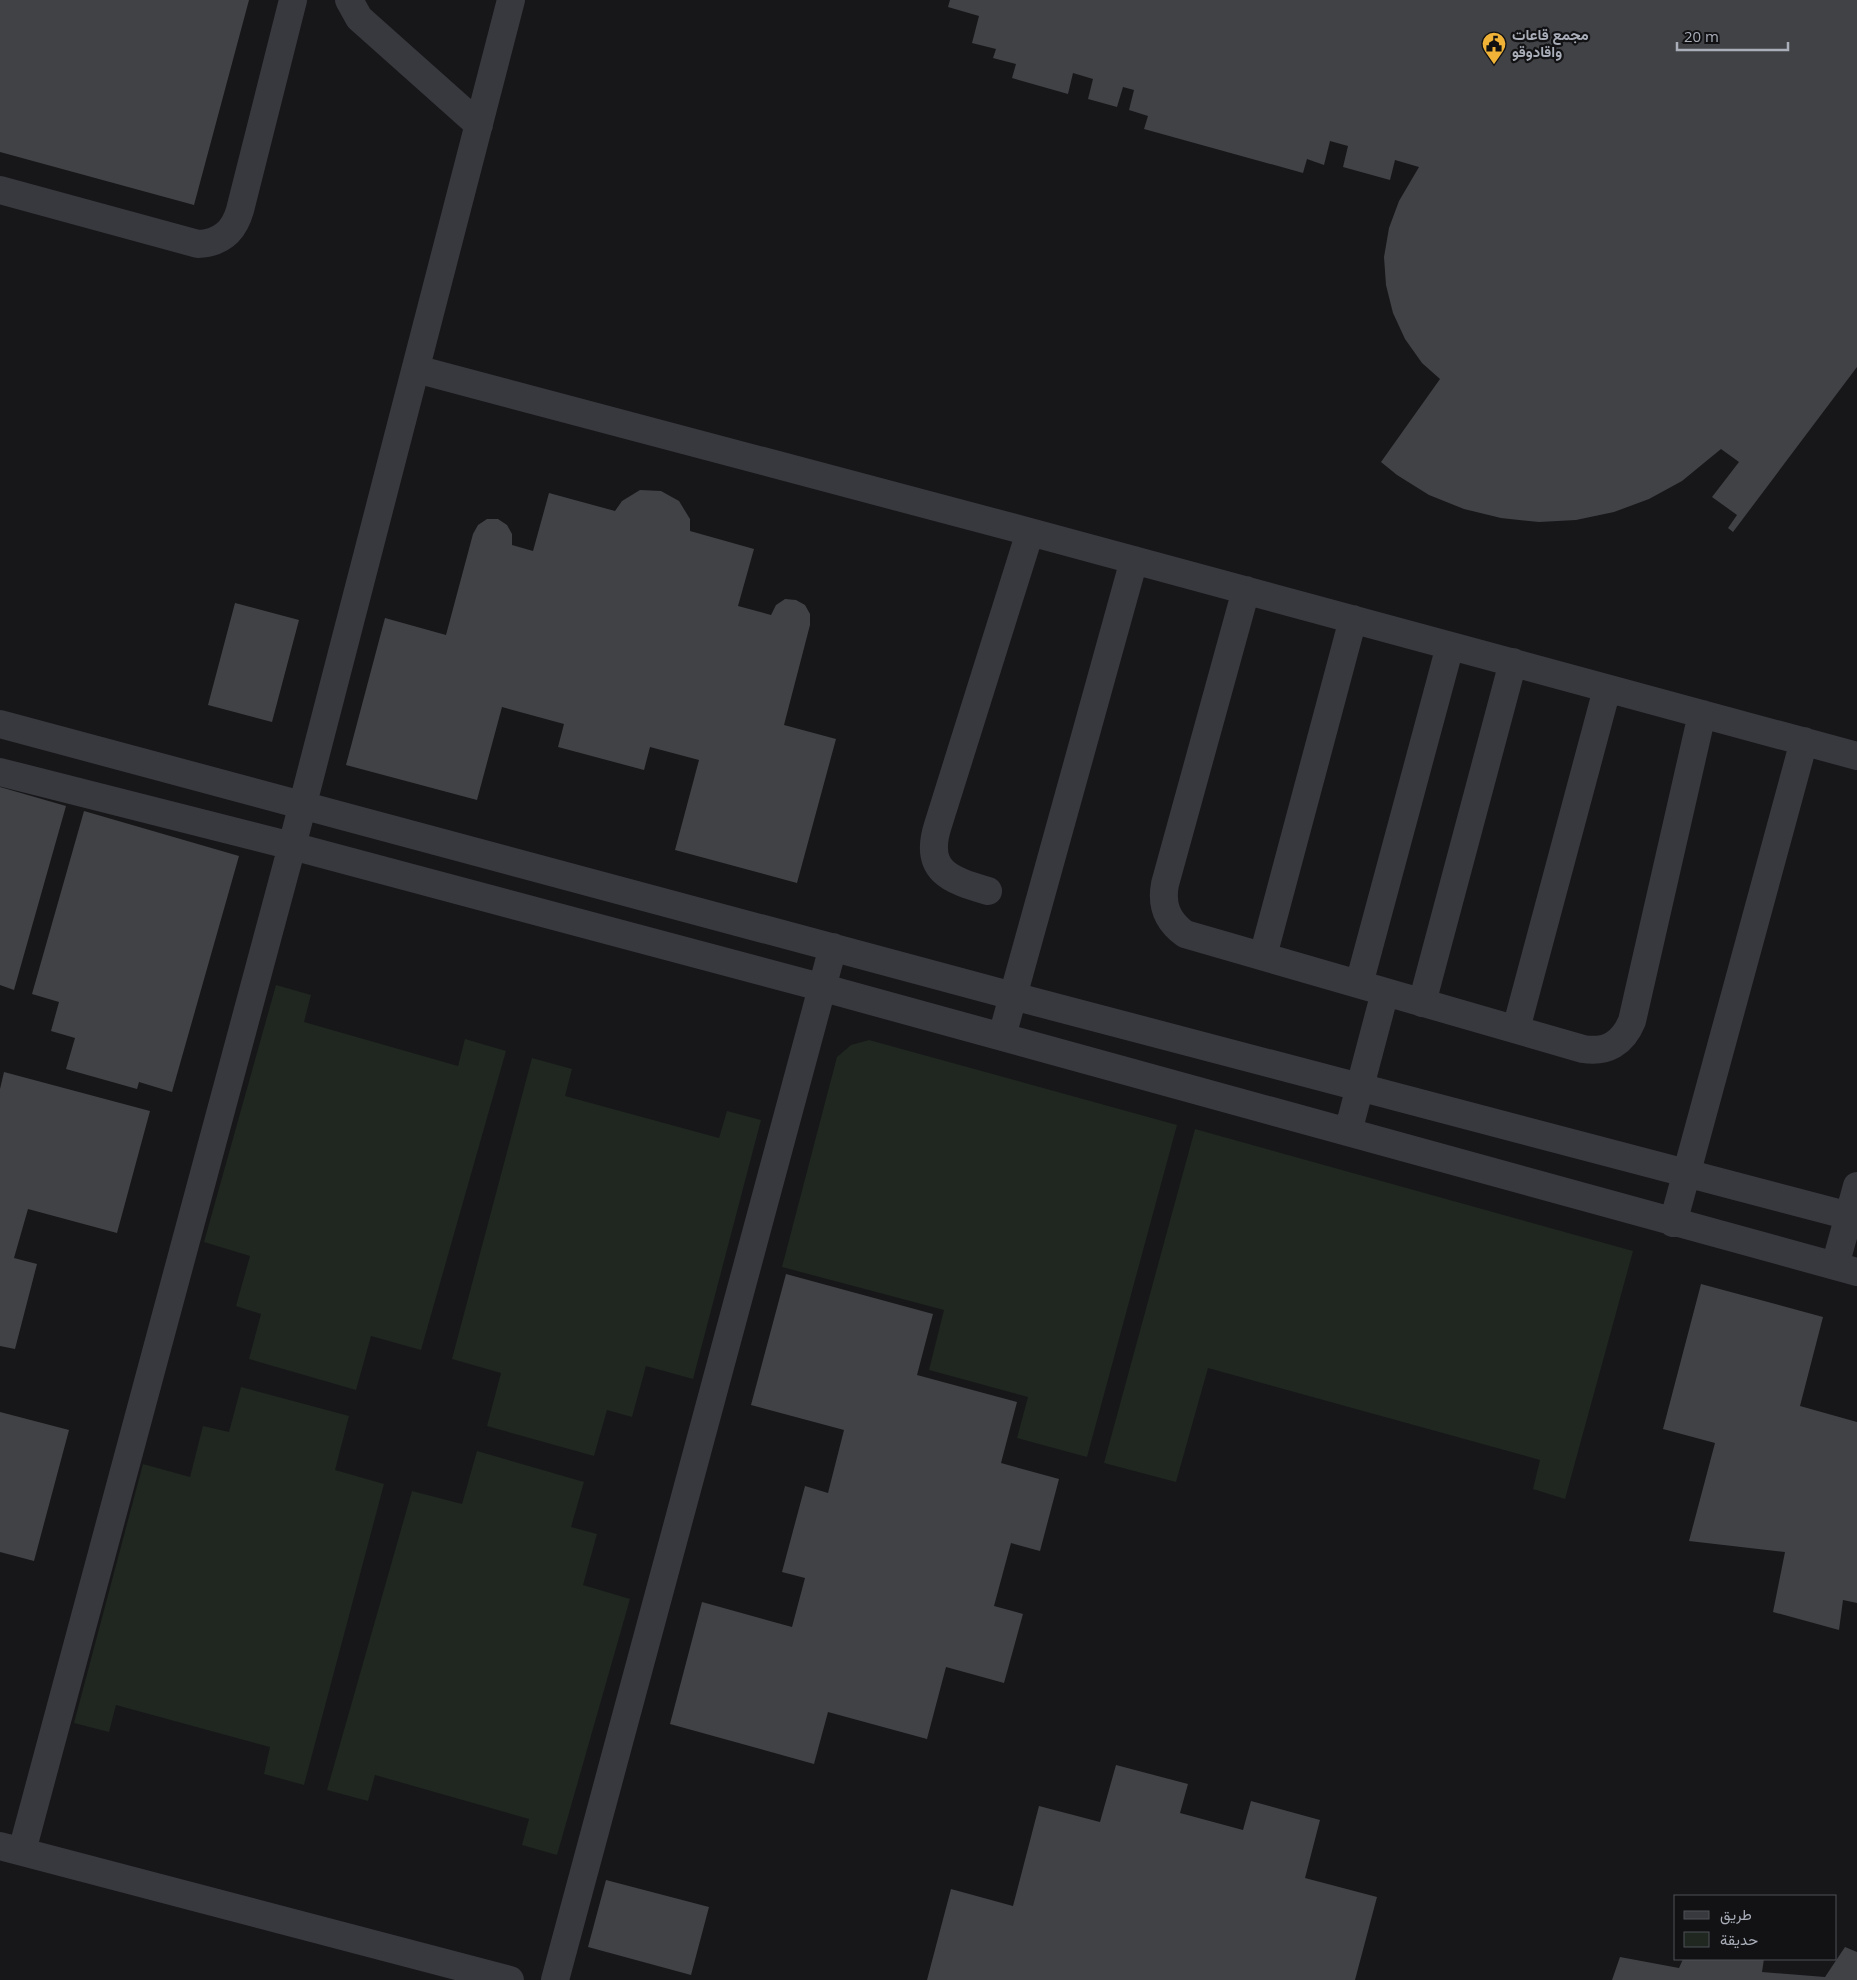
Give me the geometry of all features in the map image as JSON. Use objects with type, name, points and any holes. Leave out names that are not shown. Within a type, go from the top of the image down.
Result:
[{"type":"lane","points":[[0,190],[198,244],[208,243],[226,235],[233,228],[240,210],[293,0]]},
{"type":"lane","points":[[348,0],[359,18],[479,125]]},
{"type":"lane","points":[[510,1980],[11,1848],[292,846],[511,0]]},
{"type":"lane","points":[[416,369],[1246,590],[1857,756]]},
{"type":"lane","points":[[988,891],[950,878],[941,870],[933,848],[938,824],[1030,532]]},
{"type":"lane","points":[[1002,1036],[1134,560]]},
{"type":"lane","points":[[1246,590],[1163,895],[1164,907],[1175,927],[1185,934],[1595,1051],[1608,1048],[1619,1042],[1627,1033],[1632,1021],[1702,714]]},
{"type":"lane","points":[[1263,956],[1353,619]]},
{"type":"lane","points":[[1359,984],[1450,646]]},
{"type":"lane","points":[[1422,1002],[1513,662]]},
{"type":"lane","points":[[1516,1029],[1608,688]]},
{"type":"lane","points":[[0,724],[1013,996],[1853,1217]]},
{"type":"lane","points":[[1673,1223],[1804,742]]},
{"type":"lane","points":[[0,772],[292,846],[824,988],[1673,1223],[1846,1269],[1857,1186]]},
{"type":"lane","points":[[555,1980],[834,948]]},
{"type":"lane","points":[[1348,1132],[1385,992]]},
{"type":"green space","points":[[276,985],[311,995],[304,1022],[458,1066],[465,1039],[506,1051],[421,1350],[371,1336],[356,1390],[249,1359],[261,1314],[236,1306],[250,1256],[204,1242]]},
{"type":"green space","points":[[869,1040],[1177,1125],[1087,1457],[1017,1438],[1028,1397],[929,1370],[944,1310],[782,1267],[837,1057],[851,1045]]},
{"type":"green space","points":[[532,1058],[572,1069],[565,1096],[719,1138],[727,1111],[761,1120],[693,1379],[646,1366],[632,1417],[607,1410],[594,1456],[487,1426],[501,1373],[452,1359]]},
{"type":"green space","points":[[1195,1129],[1633,1251],[1565,1499],[1533,1489],[1540,1460],[1208,1368],[1176,1482],[1104,1463]]},
{"type":"green space","points":[[241,1387],[349,1416],[335,1470],[384,1484],[304,1785],[264,1774],[270,1747],[116,1705],[109,1732],[74,1723],[143,1464],[190,1477],[203,1426],[229,1432]]},
{"type":"green space","points":[[477,1451],[584,1482],[571,1527],[597,1534],[583,1585],[630,1599],[557,1855],[522,1845],[529,1819],[375,1775],[368,1801],[327,1790],[412,1491],[462,1504]]},
{"type":"building","points":[[0,0],[249,0],[194,205],[0,152]]},
{"type":"building","points":[[950,0],[1857,0],[1857,367],[1733,532],[1728,528],[1737,515],[1712,497],[1739,462],[1721,449],[1682,481],[1649,499],[1614,512],[1576,520],[1539,522],[1501,518],[1464,509],[1429,495],[1397,475],[1381,462],[1440,379],[1422,363],[1405,339],[1393,313],[1386,285],[1384,257],[1389,228],[1399,201],[1419,167],[1395,160],[1390,180],[1343,167],[1348,146],[1330,141],[1324,165],[1307,159],[1303,173],[1144,129],[1148,116],[1129,110],[1134,90],[1123,87],[1117,107],[1088,99],[1093,79],[1073,73],[1068,94],[1012,78],[1016,64],[993,58],[996,49],[972,43],[979,16],[948,7]]},
{"type":"building","points":[[640,490],[661,491],[679,501],[690,519],[690,531],[754,549],[738,606],[771,615],[776,605],[785,599],[796,600],[805,605],[810,614],[810,625],[784,725],[836,739],[797,883],[675,850],[699,760],[650,747],[644,770],[558,747],[564,724],[502,707],[477,800],[346,765],[385,618],[446,635],[473,534],[478,525],[487,519],[498,519],[507,525],[512,534],[512,545],[533,551],[549,493],[615,511],[622,501]]},
{"type":"building","points":[[235,603],[299,620],[272,722],[208,705]]},
{"type":"building","points":[[0,787],[66,806],[14,990],[0,985]]},
{"type":"building","points":[[84,811],[239,856],[172,1092],[139,1082],[137,1089],[66,1069],[75,1038],[51,1031],[59,1002],[32,994]]},
{"type":"building","points":[[4,1072],[150,1111],[117,1233],[28,1209],[14,1258],[37,1264],[15,1349],[0,1346],[0,1089]]},
{"type":"building","points":[[786,1274],[933,1314],[917,1375],[1017,1402],[1001,1463],[1059,1479],[1040,1551],[1011,1543],[994,1606],[1023,1614],[1004,1683],[946,1667],[927,1739],[828,1712],[814,1764],[670,1724],[702,1602],[792,1627],[805,1578],[782,1572],[805,1486],[828,1493],[844,1430],[751,1405]]},
{"type":"building","points":[[1701,1284],[1823,1317],[1800,1406],[1857,1422],[1857,1603],[1843,1600],[1839,1630],[1773,1612],[1785,1552],[1689,1541],[1715,1443],[1663,1429]]},
{"type":"building","points":[[0,1412],[69,1430],[34,1561],[0,1552]]},
{"type":"building","points":[[1116,1765],[1188,1784],[1180,1813],[1243,1830],[1251,1801],[1320,1820],[1305,1878],[1377,1897],[1355,1980],[927,1980],[951,1889],[1013,1906],[1039,1806],[1100,1822]]},
{"type":"building","points":[[606,1880],[709,1907],[691,1975],[588,1947]]},
{"type":"building","points":[[1845,1947],[1857,1952],[1857,1980],[1612,1980],[1620,1957],[1679,1968],[1683,1960],[1764,1960],[1762,1972],[1825,1977]]},
{"type":"place","name":"مجمع قاعات واقادوقو","points":[[1494,65]]}]
